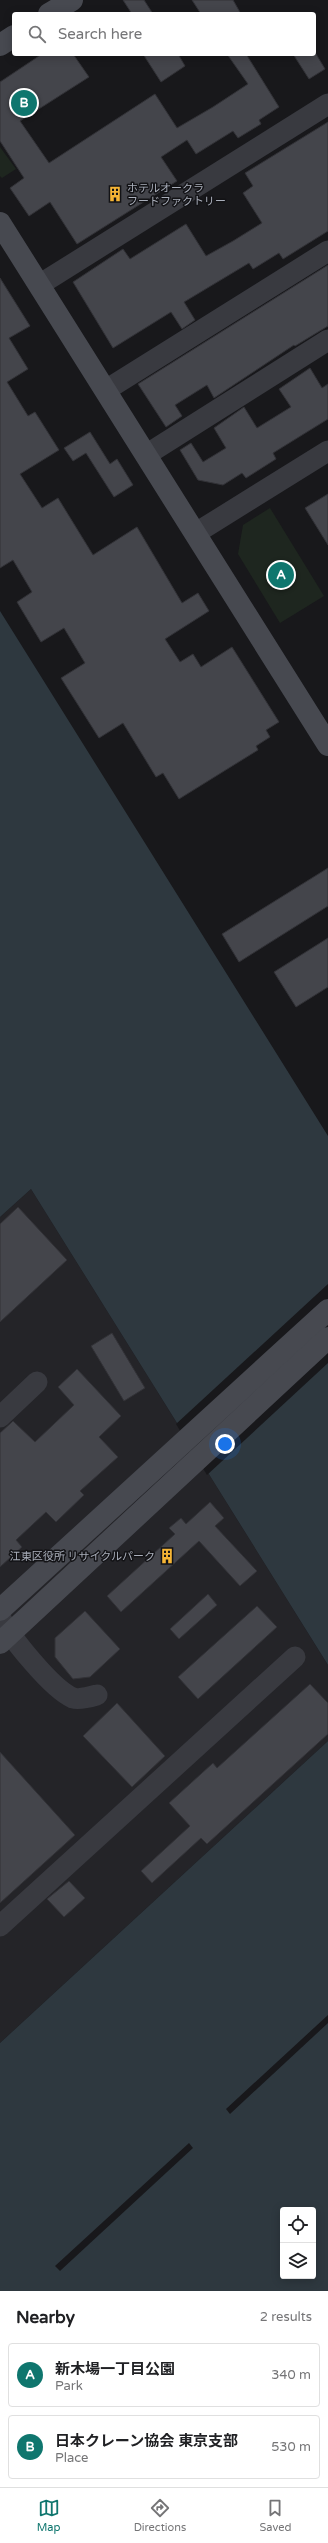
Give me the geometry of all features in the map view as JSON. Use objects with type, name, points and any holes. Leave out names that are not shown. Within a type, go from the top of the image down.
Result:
[{"type":"street","points":[[53,12],[72,0]]},
{"type":"street","points":[[0,45],[12,37]]},
{"type":"street","points":[[39,285],[328,104]]},
{"type":"street","points":[[0,223],[328,745]]},
{"type":"street","points":[[106,390],[328,251]]},
{"type":"street","points":[[146,455],[328,340]]},
{"type":"street","points":[[196,533],[328,451]]},
{"type":"street","points":[[97,1695],[74,1698],[59,1689],[3,1632],[328,1310]]},
{"type":"street","points":[[0,1610],[133,1503],[328,1338]]},
{"type":"street","points":[[0,1417],[37,1382]]},
{"type":"street","points":[[0,1926],[295,1657]]},
{"type":"shaded area","points":[[0,147],[16,169],[2,178],[0,176]]},
{"type":"shaded area","points":[[270,508],[324,596],[280,623],[238,554],[243,525]]},
{"type":"shaded area","points":[[0,611],[328,1136],[328,1665],[31,1189],[0,1217]]},
{"type":"shaded area","points":[[31,1189],[328,1665],[328,1741],[0,2043],[0,1217]]},
{"type":"shaded area","points":[[328,1741],[328,2291],[0,2291],[0,2043]]},
{"type":"pier","points":[[328,1284],[328,1363],[207,1475],[176,1424]]},
{"type":"pier","points":[[328,2015],[328,2023],[230,2114],[226,2109]]},
{"type":"pier","points":[[189,2143],[193,2148],[60,2271],[55,2266]]},
{"type":"building","points":[[123,0],[144,0],[152,12],[131,12]]},
{"type":"building","points":[[192,0],[233,0],[240,12],[200,12]]},
{"type":"building","points":[[316,54],[325,69],[309,79],[294,56],[316,56]]},
{"type":"building","points":[[39,56],[74,56],[89,77],[20,121],[49,163],[155,94],[177,128],[213,107],[248,84],[228,56],[247,56],[279,107],[259,120],[261,124],[238,138],[233,131],[196,154],[187,140],[161,157],[177,181],[77,244],[50,202],[29,216],[10,188],[24,178],[0,141],[0,82]]},
{"type":"building","points":[[144,56],[179,56],[185,66],[161,82]]},
{"type":"building","points":[[328,122],[328,231],[283,259],[279,253],[253,269],[249,263],[184,302],[195,320],[182,329],[171,312],[113,348],[73,282],[123,249],[130,259],[186,224],[206,256],[262,223],[243,193],[253,186],[245,173]]},
{"type":"building","points":[[328,265],[328,326],[295,346],[294,345],[214,398],[207,385],[175,405],[182,416],[166,427],[138,384]]},
{"type":"building","points":[[0,278],[30,326],[9,338],[28,369],[7,382],[28,416],[35,412],[59,450],[20,474],[42,508],[58,498],[93,555],[137,527],[182,603],[198,593],[209,611],[165,639],[180,662],[193,654],[201,667],[232,647],[279,722],[266,730],[270,737],[256,746],[258,750],[179,799],[163,773],[156,777],[123,723],[99,738],[61,678],[85,663],[64,628],[41,642],[17,602],[32,592],[13,560],[0,568]]},
{"type":"building","points":[[310,368],[322,388],[328,384],[328,419],[273,453],[276,459],[246,478],[242,473],[223,485],[198,480],[180,450],[191,443],[203,462],[226,448],[214,428],[244,407],[257,428],[291,407],[279,389]]},
{"type":"building","points":[[90,432],[110,464],[117,459],[133,485],[114,497],[86,453],[73,461],[64,448]]},
{"type":"building","points":[[328,494],[328,545],[305,508]]},
{"type":"building","points":[[328,868],[328,906],[239,962],[222,934]]},
{"type":"building","points":[[328,938],[328,987],[296,1007],[274,972]]},
{"type":"building","points":[[18,1207],[67,1260],[0,1322],[0,1224]]},
{"type":"building","points":[[112,1333],[145,1388],[124,1401],[91,1346]]},
{"type":"building","points":[[77,1369],[121,1416],[99,1437],[118,1457],[80,1491],[84,1495],[56,1522],[46,1512],[16,1540],[22,1547],[0,1567],[0,1433],[13,1421],[35,1442],[74,1405],[58,1387]]},
{"type":"building","name":"江東区役所 リサイクルパーク","points":[[210,1502],[224,1518],[215,1526],[257,1571],[240,1586],[199,1541],[121,1612],[107,1596],[175,1534],[169,1528],[181,1518],[186,1524]]},
{"type":"building","points":[[208,1594],[217,1605],[179,1639],[170,1629]]},
{"type":"building","points":[[257,1606],[277,1627],[198,1699],[178,1677]]},
{"type":"building","points":[[85,1611],[120,1649],[90,1677],[73,1679],[55,1657],[55,1638]]},
{"type":"building","points":[[310,1684],[328,1703],[328,1734],[207,1844],[201,1838],[152,1883],[141,1871],[190,1826],[169,1803],[213,1763],[217,1768]]},
{"type":"building","points":[[117,1703],[165,1756],[132,1787],[83,1736]]},
{"type":"building","points":[[0,1752],[75,1835],[0,1903]]},
{"type":"building","points":[[69,1881],[85,1898],[64,1917],[47,1899]]},
{"type":"place","name":"日本クレーン協会 東京支部","points":[[24,103]]},
{"type":"place","name":"ホテルオークラ フードファクトリー","points":[[115,194]]},
{"type":"place","name":"新木場一丁目公園","points":[[281,575]]},
{"type":"place","name":"江東区役所 リサイクルパーク","points":[[167,1556]]}]
